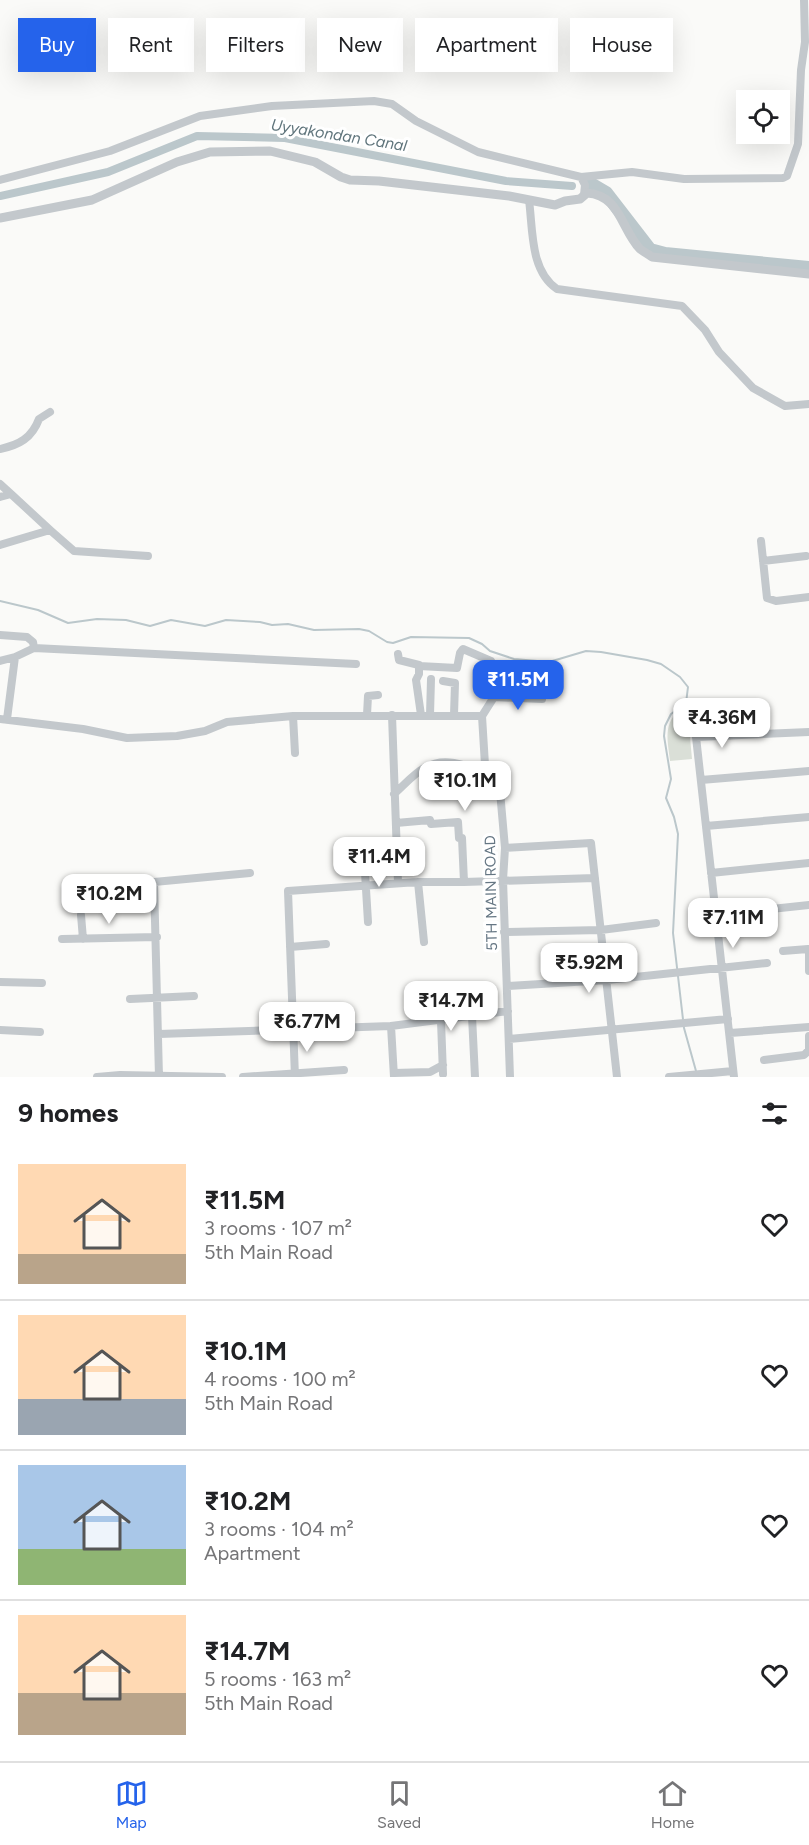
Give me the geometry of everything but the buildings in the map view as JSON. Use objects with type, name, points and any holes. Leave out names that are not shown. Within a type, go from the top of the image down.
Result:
[{"type":"street","points":[[0,180],[110,151],[200,116],[272,106],[374,101],[392,104],[425,126],[478,152],[581,177],[632,172],[684,179],[783,178],[787,176],[798,144],[801,70],[805,42],[804,0]]},
{"type":"street","points":[[0,218],[92,200],[177,162],[210,152],[270,151],[315,162],[350,180],[379,181],[508,196],[555,205],[596,193],[608,200],[641,250],[652,257],[809,274]]},
{"type":"street","points":[[581,177],[585,185],[584,195]]},
{"type":"street","points":[[529,200],[536,259],[547,282],[557,289],[682,306],[753,388],[785,406],[809,404]]},
{"type":"street","points":[[0,449],[23,441],[35,429],[39,419],[50,412]]},
{"type":"street","points":[[0,484],[74,551],[148,556]]},
{"type":"street","points":[[0,497],[11,494]]},
{"type":"street","points":[[0,545],[50,530]]},
{"type":"street","points":[[760,541],[766,594],[770,600],[809,597]]},
{"type":"street","points":[[763,561],[806,556]]},
{"type":"street","points":[[0,635],[27,637],[33,642],[34,648]]},
{"type":"street","points":[[0,661],[34,648],[356,664]]},
{"type":"street","points":[[15,657],[4,719],[83,729],[127,738],[177,736],[205,731],[227,722],[293,716],[482,716],[494,697],[495,667],[492,661],[463,649],[457,668],[419,666],[399,660],[398,654]]},
{"type":"street","points":[[419,666],[416,680],[421,716]]},
{"type":"street","points":[[430,715],[431,679]]},
{"type":"street","points":[[442,681],[455,683],[454,715]]},
{"type":"street","points":[[367,715],[368,696],[378,695]]},
{"type":"street","points":[[494,697],[542,699]]},
{"type":"street","points":[[669,1077],[733,1074],[693,711]]},
{"type":"street","points":[[392,715],[398,883]]},
{"type":"street","points":[[293,716],[295,753]]},
{"type":"street","name":"5TH MAIN ROAD","points":[[482,716],[484,765],[486,769],[496,774],[499,780],[505,848],[504,932],[510,1077]]},
{"type":"street","points":[[696,737],[809,732]]},
{"type":"street","points":[[394,794],[426,766],[434,762],[486,769]]},
{"type":"street","points":[[701,780],[809,771]]},
{"type":"street","points":[[706,826],[809,817]]},
{"type":"street","points":[[396,823],[430,820],[431,824],[458,822],[459,838],[462,838],[465,882]]},
{"type":"street","points":[[505,848],[591,843],[617,1077]]},
{"type":"street","points":[[364,856],[368,922]]},
{"type":"street","points":[[711,873],[809,863]]},
{"type":"street","points":[[123,885],[250,873]]},
{"type":"street","points":[[295,1076],[288,891],[418,882],[595,878]]},
{"type":"street","points":[[154,882],[159,1076]]},
{"type":"street","points":[[418,882],[424,942]]},
{"type":"street","points":[[716,915],[809,905]]},
{"type":"street","points":[[81,915],[83,939]]},
{"type":"street","points":[[504,932],[601,930],[656,923]]},
{"type":"street","points":[[62,939],[156,937]]},
{"type":"street","points":[[290,947],[326,944]]},
{"type":"street","points":[[783,951],[808,949],[809,971]]},
{"type":"street","points":[[508,986],[607,980],[767,963]]},
{"type":"street","points":[[0,982],[42,983]]},
{"type":"street","points":[[130,999],[194,996]]},
{"type":"street","points":[[159,1034],[392,1026],[508,1011]]},
{"type":"street","points":[[472,1016],[475,1077]]},
{"type":"street","points":[[509,1039],[728,1019]]},
{"type":"street","points":[[392,1026],[394,1075],[430,1072],[443,1070],[441,1021]]},
{"type":"street","points":[[729,1033],[809,1027]]},
{"type":"street","points":[[0,1030],[40,1032]]},
{"type":"street","points":[[764,1060],[804,1055],[809,1050],[809,1036]]},
{"type":"street","points":[[243,1077],[295,1076],[344,1070]]},
{"type":"street","points":[[97,1077],[222,1077]]},
{"type":"shaded area","points":[[687,705],[692,759],[670,761],[668,729],[673,717]]},
{"type":"waterway","name":"Uyyakondan Canal","points":[[0,196],[108,172],[197,136],[285,138],[506,181],[572,186]]},
{"type":"waterway","points":[[589,183],[606,193],[650,250],[665,254],[809,268]]},
{"type":"waterway","points":[[0,601],[38,610],[68,623],[97,619],[126,620],[150,626],[171,620],[205,626],[226,620],[260,622],[272,625],[288,624],[314,630],[359,629],[369,631],[393,643],[411,637],[469,638],[490,651],[514,659],[549,662],[586,651],[661,664],[680,677],[688,687],[686,703],[671,714],[665,726],[664,736],[671,779],[666,798],[678,834],[673,933],[684,1028],[696,1071]]}]
